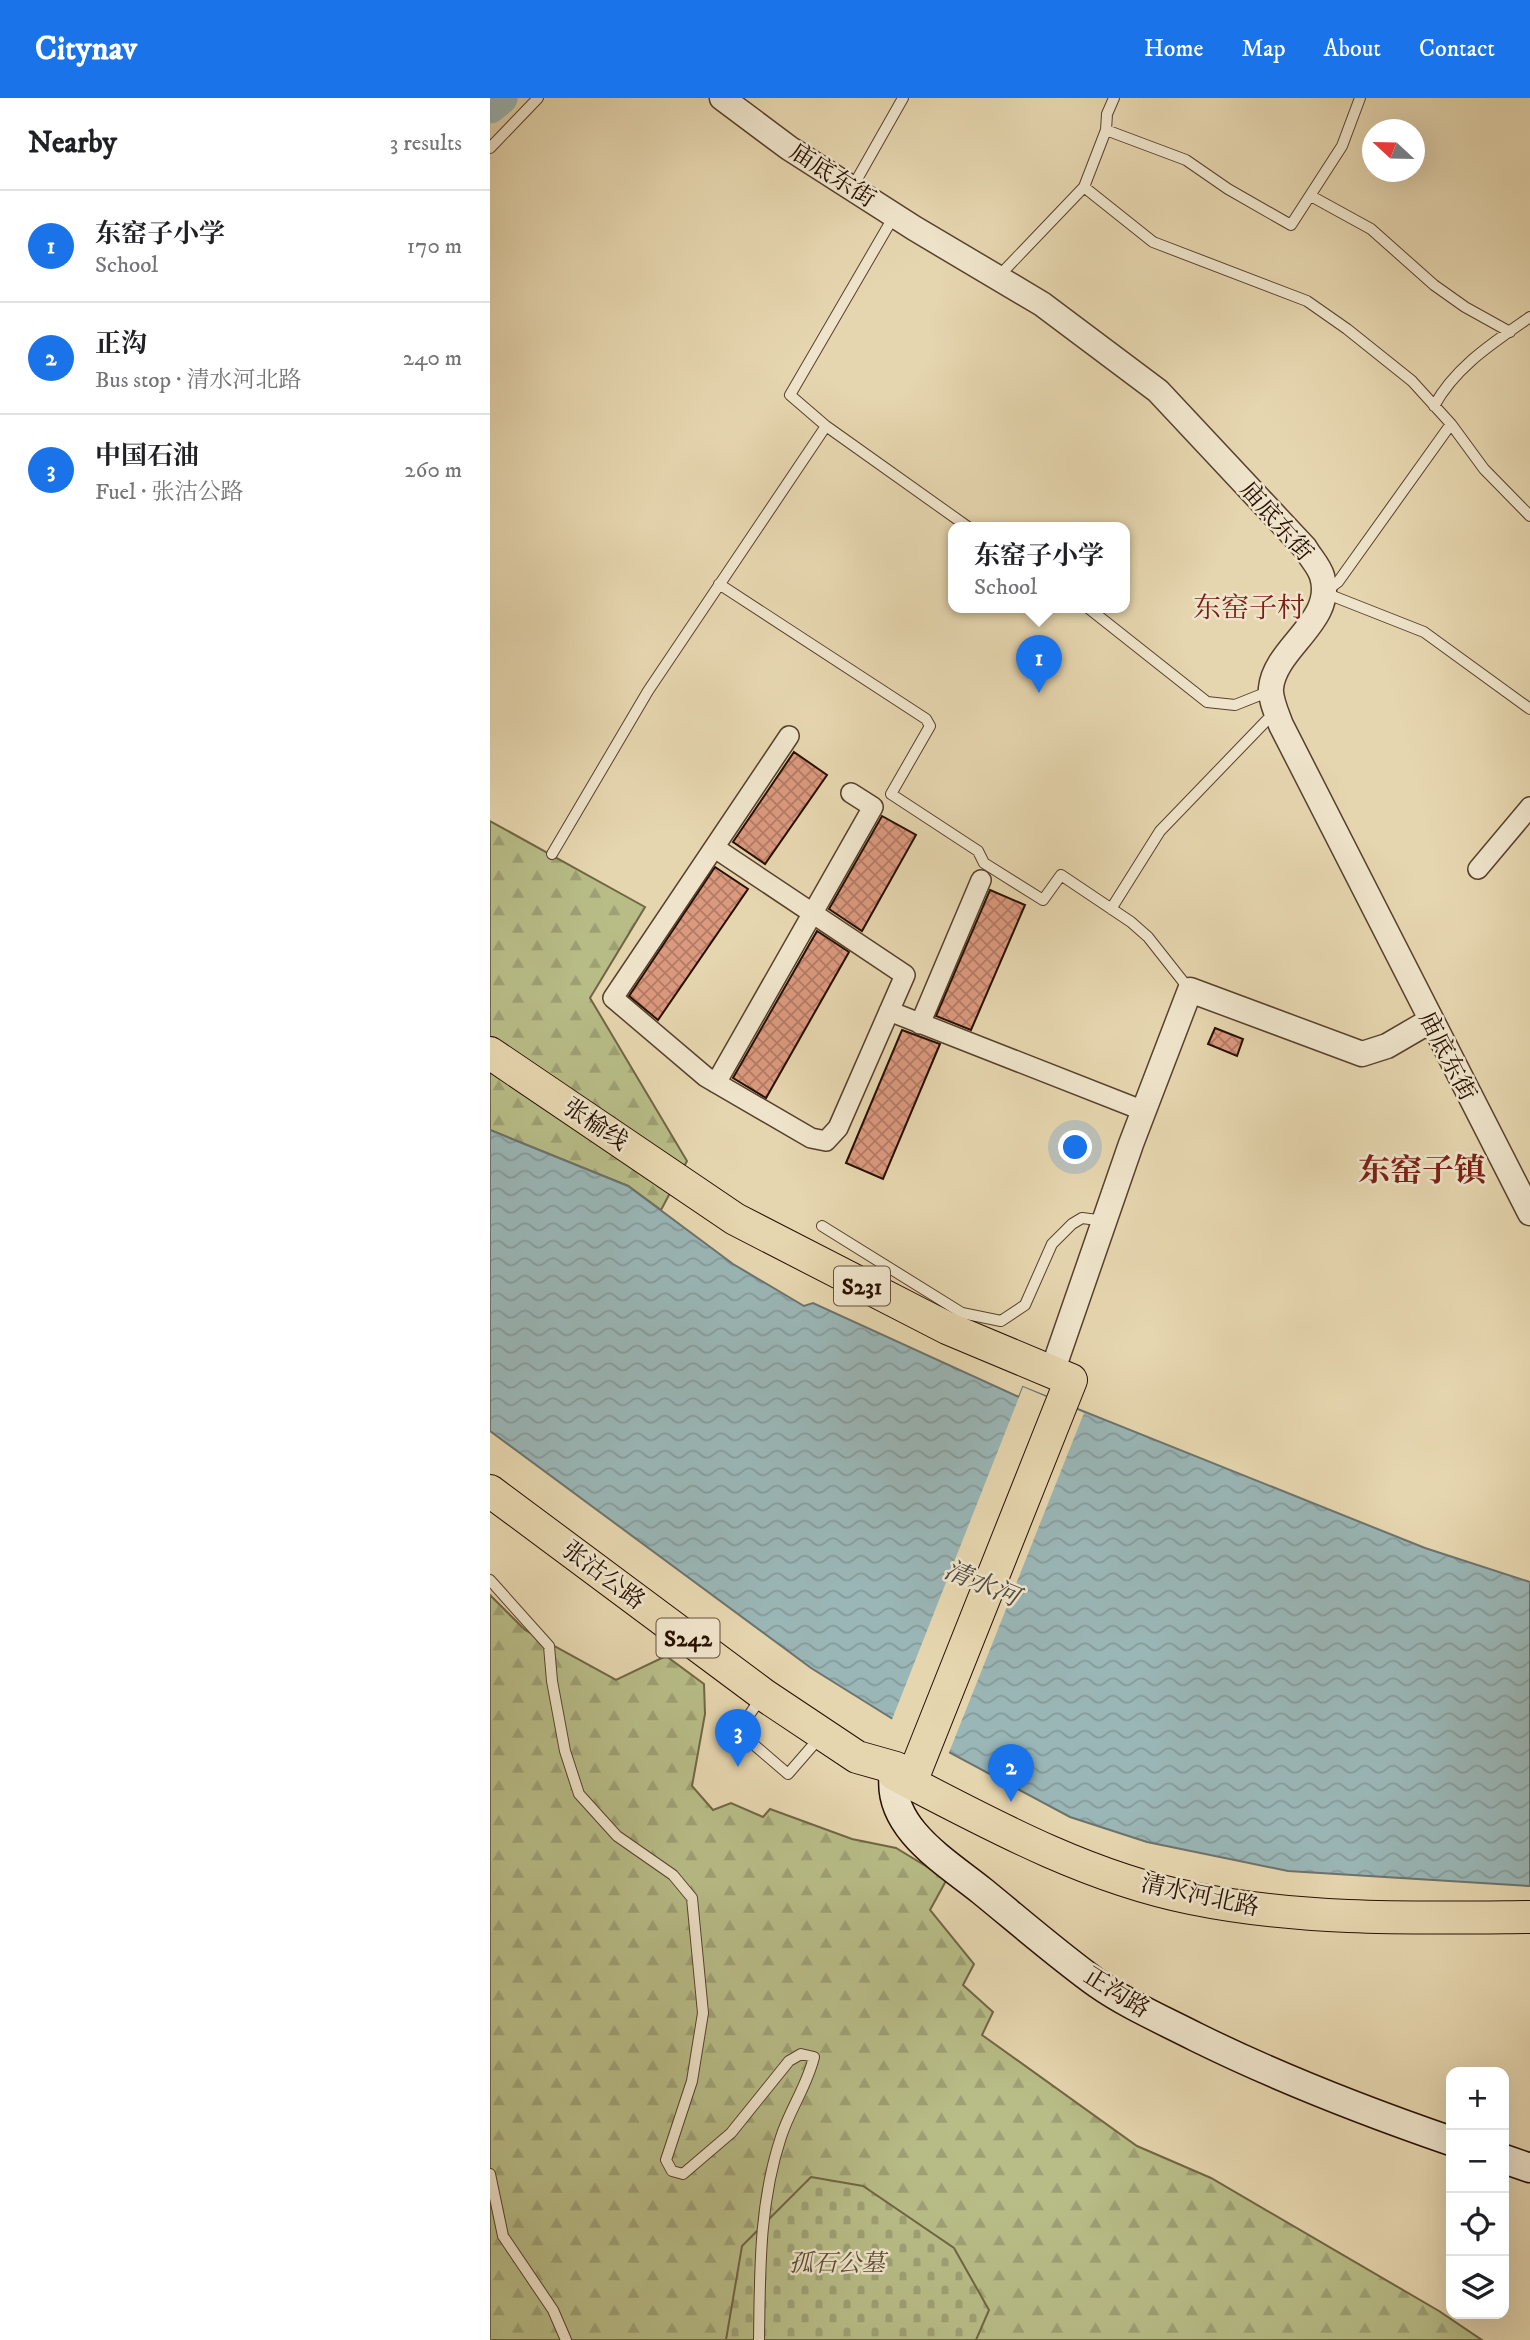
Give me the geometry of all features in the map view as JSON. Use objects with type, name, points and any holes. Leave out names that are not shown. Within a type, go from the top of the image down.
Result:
[{"type":"main road","name":"张榆线","points":[[490,1053],[735,1219],[1051,1383]]},
{"type":"main road","points":[[908,1761],[1051,1383]]},
{"type":"main road","name":"张沽公路","points":[[490,1491],[764,1695],[857,1757],[908,1761]]},
{"type":"main road","name":"清水河北路","points":[[908,1761],[1019,1824],[1118,1864],[1193,1885],[1358,1907],[1530,1904]]},
{"type":"main road","name":"清水河北路","points":[[908,1761],[967,1814],[1026,1842],[1115,1877],[1190,1898],[1359,1918],[1530,1917]]},
{"type":"main road","name":"正沟路","points":[[908,1761],[913,1801],[940,1841],[1050,1936],[1107,1977],[1272,2060],[1446,2125]]},
{"type":"main road","name":"正沟路","points":[[908,1761],[892,1789],[904,1820],[931,1850],[1099,1984],[1146,2012],[1269,2073],[1446,2139]]},
{"type":"main road","points":[[1509,2146],[1530,2153]]},
{"type":"main road","points":[[1509,2161],[1530,2168]]},
{"type":"street","name":"庙底东街","points":[[722,98],[852,188],[1042,304],[1158,391],[1305,548],[1322,575],[1325,592]]},
{"type":"street","points":[[1274,702],[1274,673],[1315,618],[1325,592]]},
{"type":"street","name":"庙底东街","points":[[1274,702],[1430,1021],[1530,1213]]},
{"type":"street","points":[[715,848],[905,975],[838,1128],[825,1141],[811,1138],[716,1083],[613,998],[789,736]]},
{"type":"street","points":[[716,1083],[873,807],[851,793]]},
{"type":"street","points":[[1478,869],[1530,807]]},
{"type":"street","points":[[920,1024],[981,880]]},
{"type":"street","points":[[1051,1383],[1075,1369],[1069,1330],[1144,1111],[1190,990],[1362,1054],[1387,1046],[1430,1021]]},
{"type":"street","points":[[889,1011],[1144,1111]]},
{"type":"lane","points":[[490,148],[538,98]]},
{"type":"lane","points":[[852,188],[903,98]]},
{"type":"lane","points":[[997,277],[1084,187],[1106,130],[1107,114],[1114,98]]},
{"type":"lane","points":[[1106,130],[1186,160],[1228,189],[1291,225],[1342,146],[1360,98]]},
{"type":"lane","points":[[1084,187],[1153,242],[1307,301],[1403,374],[1451,425],[1484,469],[1530,516]]},
{"type":"lane","points":[[1311,196],[1371,229],[1434,285],[1465,307],[1510,331]]},
{"type":"lane","points":[[895,215],[790,395],[826,426],[961,522]]},
{"type":"lane","points":[[1434,406],[1447,382],[1530,317]]},
{"type":"lane","points":[[1325,592],[1338,582],[1451,425]]},
{"type":"lane","points":[[552,853],[648,691],[826,426]]},
{"type":"lane","points":[[719,584],[926,719],[930,726],[891,794],[978,851],[984,863],[1044,900],[1061,876],[1148,937],[1190,990]]},
{"type":"lane","points":[[1325,592],[1424,632],[1530,709]]},
{"type":"lane","points":[[1095,613],[1207,702],[1235,705],[1274,702],[1267,720],[1160,831],[1111,909]]},
{"type":"lane","points":[[822,1226],[962,1313],[1001,1321],[1025,1305],[1052,1244],[1072,1224],[1082,1219],[1105,1221]]},
{"type":"lane","points":[[490,1580],[549,1646],[552,1681],[565,1751],[579,1794],[617,1836],[673,1875],[692,1898],[703,2012],[692,2081],[666,2160],[671,2171],[683,2174],[731,2133],[789,2061],[801,2054],[814,2057],[809,2080],[782,2134],[765,2195],[759,2340]]},
{"type":"lane","points":[[764,1695],[738,1731],[788,1774],[823,1734]]},
{"type":"lane","points":[[490,2174],[503,2236],[553,2310],[566,2340]]},
{"type":"green space","points":[[490,821],[645,907],[590,998],[687,1161],[661,1210],[628,1186],[490,1130]]},
{"type":"green space","points":[[490,1595],[525,1630],[616,1680],[666,1656],[704,1684],[705,1714],[692,1786],[713,1810],[731,1803],[763,1817],[770,1809],[852,1839],[896,1848],[947,1879],[930,1910],[974,1964],[963,1985],[993,2012],[982,2035],[1137,2146],[1211,2178],[1439,2311],[1446,2316],[1446,2319],[1451,2319],[1482,2340],[490,2340]]},
{"type":"green space","name":"孤石公墓","points":[[811,2177],[863,2186],[954,2248],[989,2310],[976,2340],[726,2340],[742,2246]]},
{"type":"water","name":"清水河","points":[[490,1130],[628,1186],[733,1264],[804,1306],[813,1303],[1019,1397],[1023,1387],[1425,1548],[1530,1582],[1530,1886],[1288,1871],[1147,1842],[1070,1817],[928,1741],[811,1668],[490,1431]]},
{"type":"pier","points":[[1023,1387],[1084,1413],[948,1755],[891,1722]]},
{"type":"building","points":[[794,752],[827,775],[765,864],[733,842]]},
{"type":"building","points":[[882,816],[916,835],[862,931],[829,909]]},
{"type":"building","points":[[715,867],[748,889],[658,1020],[629,996]]},
{"type":"building","points":[[990,890],[1025,905],[971,1030],[936,1016]]},
{"type":"building","points":[[817,931],[849,952],[766,1098],[733,1078]]},
{"type":"building","points":[[1215,1028],[1243,1039],[1237,1056],[1208,1044]]},
{"type":"building","points":[[902,1030],[940,1044],[883,1179],[846,1163]]},
{"type":"waterway","points":[[490,107],[501,98]]},
{"type":"place","name":"东窑子小学","points":[[1039,693]]},
{"type":"place","name":"中国石油","points":[[738,1767]]},
{"type":"place","name":"正沟","points":[[1011,1802]]},
{"type":"district","name":"东窑子村","points":[[1249,607]]},
{"type":"district","name":"东窑子镇","points":[[1422,1170]]}]
